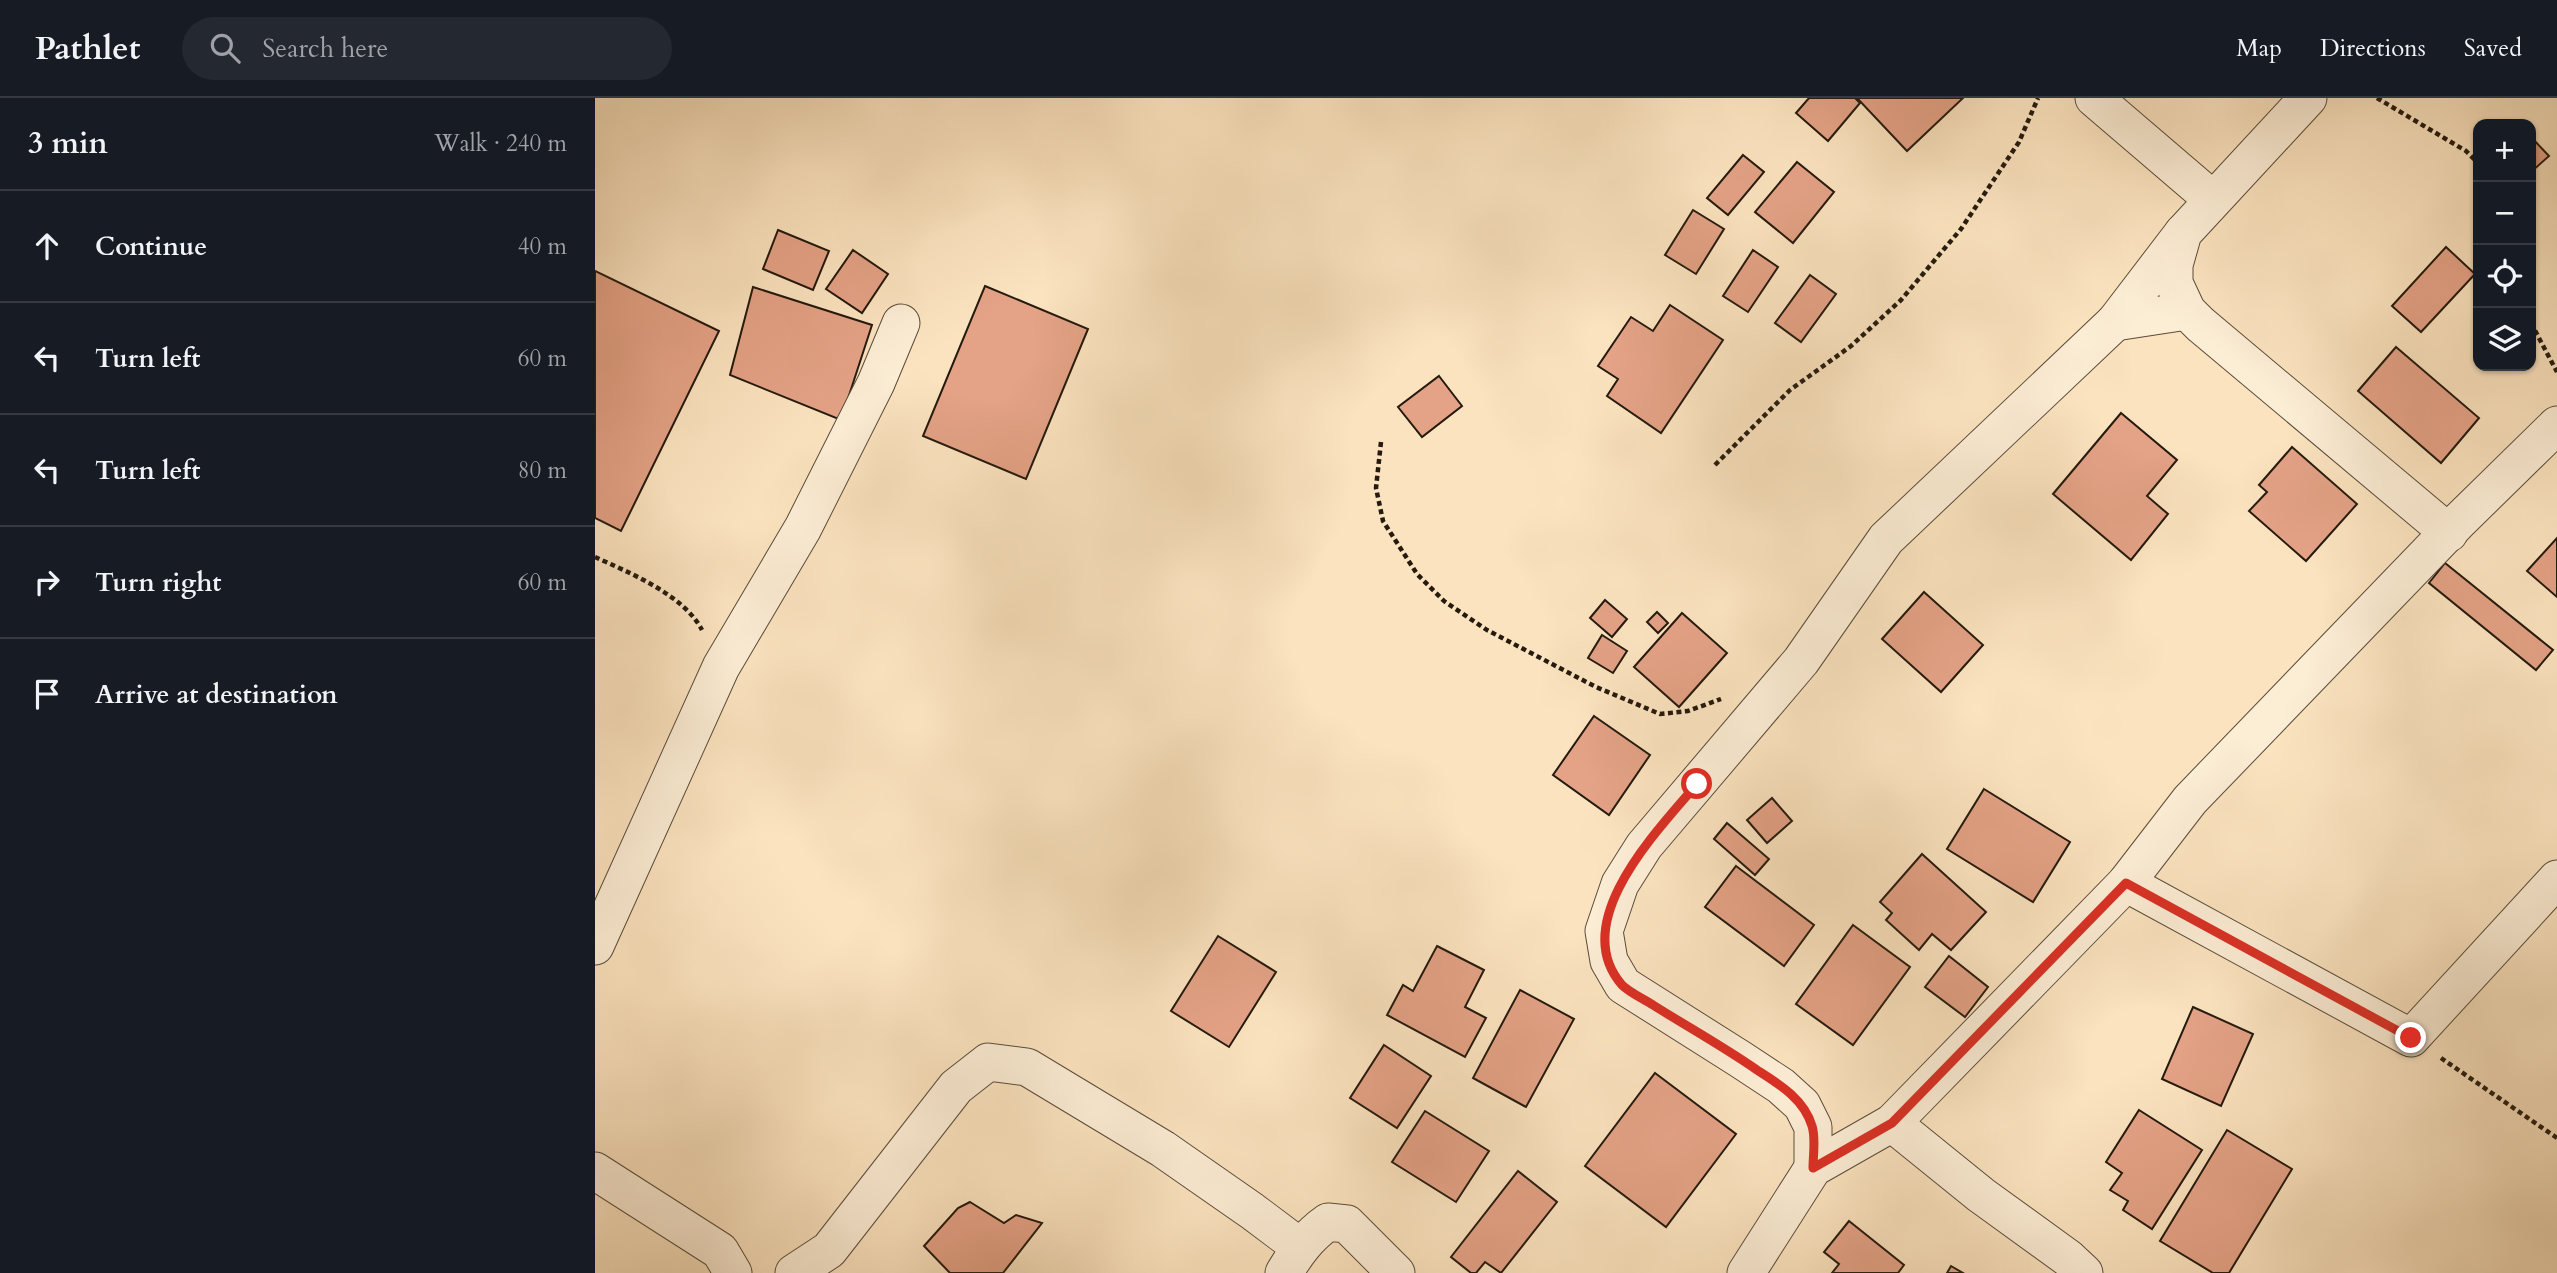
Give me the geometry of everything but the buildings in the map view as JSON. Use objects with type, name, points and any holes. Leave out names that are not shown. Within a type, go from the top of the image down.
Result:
[{"type":"street","points":[[2094,98],[2212,199]]},
{"type":"street","points":[[1813,1168],[1813,1127],[1802,1105],[1781,1086],[1741,1059],[1623,985],[1609,961],[1604,931],[1620,884],[1644,846],[1801,661],[1886,539],[2115,322],[2212,199],[2308,98]]},
{"type":"street","points":[[2183,233],[2173,265],[2174,283],[2187,311],[2449,533]]},
{"type":"street","points":[[2115,322],[2187,311]]},
{"type":"street","points":[[595,946],[720,667],[803,527],[876,383],[901,323]]},
{"type":"street","points":[[1746,1273],[1813,1168],[1892,1123],[2126,883],[2190,800],[2449,533],[2553,435]]},
{"type":"street","points":[[2126,883],[2411,1038],[2557,879]]},
{"type":"street","points":[[794,1273],[829,1250],[956,1087],[988,1062],[1027,1067],[1163,1149],[1252,1211],[1292,1260],[1328,1222],[1347,1224],[1396,1273]]},
{"type":"street","points":[[1892,1123],[2084,1273]]},
{"type":"street","points":[[595,1171],[720,1251],[733,1273]]},
{"type":"path","points":[[1715,466],[1790,390],[1851,346],[1902,300],[1961,229],[2019,142],[2038,98]]},
{"type":"path","points":[[2377,98],[2466,151],[2473,158]]},
{"type":"path","points":[[2536,332],[2557,372]]},
{"type":"path","points":[[1381,442],[1376,488],[1383,521],[1417,574],[1444,601],[1465,616],[1597,687],[1660,714],[1688,711],[1719,699],[1768,700]]},
{"type":"path","points":[[595,557],[661,588],[698,622],[720,667]]},
{"type":"path","points":[[2411,1038],[2557,1138]]},
{"type":"route","points":[[1697,784],[1644,846],[1620,884],[1604,931],[1609,961],[1623,985],[1741,1059],[1781,1086],[1802,1105],[1813,1127],[1813,1168],[1892,1123],[2126,883],[2411,1038]]}]
